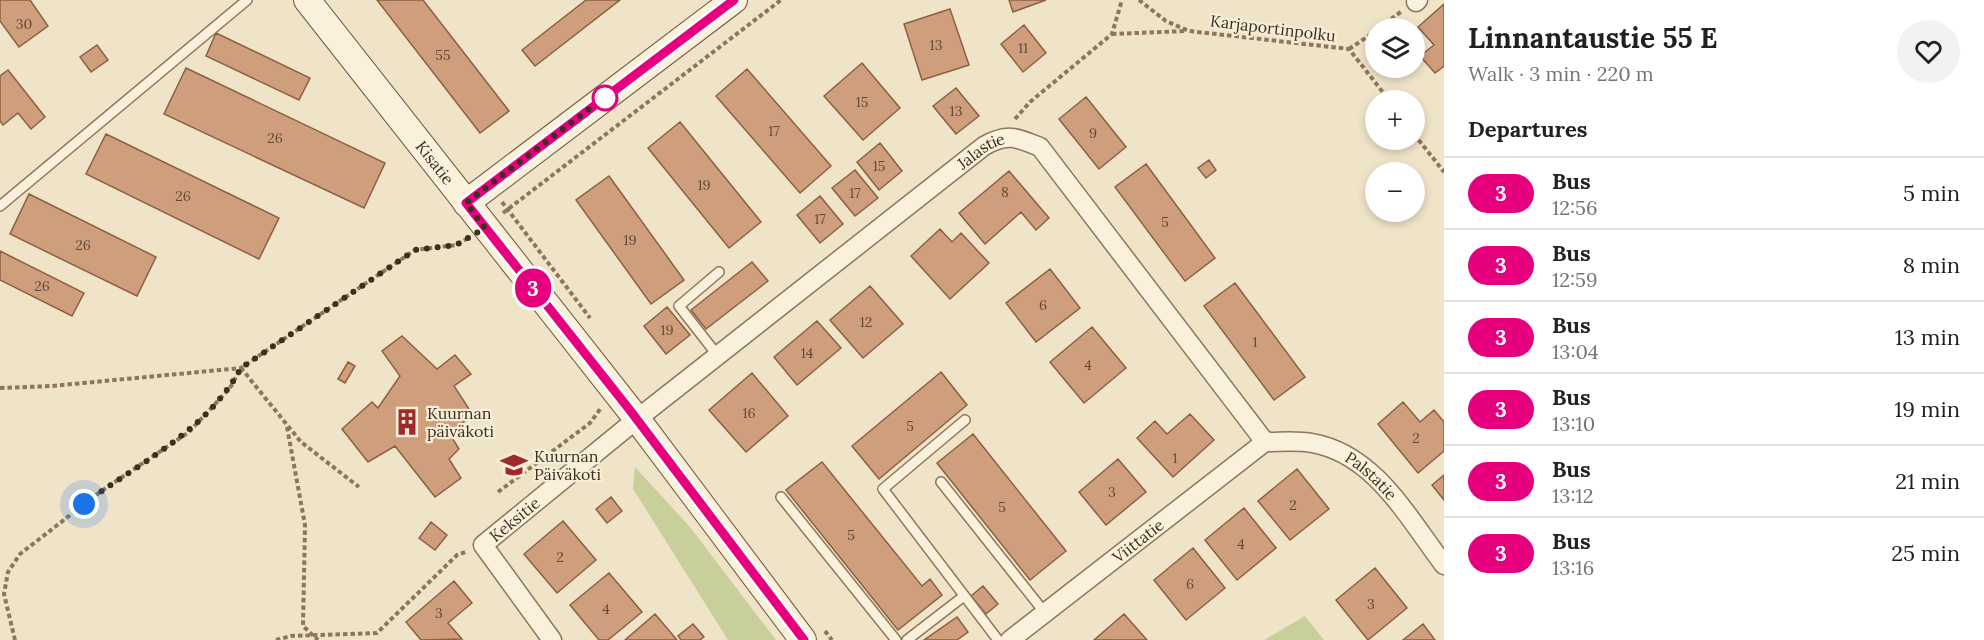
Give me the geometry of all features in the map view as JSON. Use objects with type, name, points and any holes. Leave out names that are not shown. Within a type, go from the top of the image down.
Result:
[{"type":"street","name":"Kisatie","points":[[306,0],[621,398],[803,640]]},
{"type":"street","points":[[466,203],[734,0]]},
{"type":"street","name":"Jalastie","points":[[637,419],[984,146],[1000,137],[1019,138],[1040,147],[1265,442]]},
{"type":"street","name":"Keksitie","points":[[552,640],[483,545],[637,419]]},
{"type":"street","name":"Palstatie","points":[[1265,442],[1312,443],[1350,455],[1371,471],[1444,565]]},
{"type":"street","name":"Viittatie","points":[[1010,640],[1265,442]]},
{"type":"lane","points":[[0,206],[247,0]]},
{"type":"lane","points":[[717,356],[679,306],[719,272]]},
{"type":"lane","points":[[965,420],[884,489],[998,640]]},
{"type":"lane","points":[[941,482],[1045,614]]},
{"type":"lane","points":[[781,497],[896,640]]},
{"type":"lane","points":[[907,640],[964,596]]},
{"type":"path","points":[[15,640],[3,594],[8,572],[20,554],[100,492],[189,432],[230,388],[241,368],[415,250],[456,245],[485,228],[781,0]]},
{"type":"path","points":[[1000,137],[1030,102],[1112,34],[1122,0]]},
{"type":"path","name":"Karjaportinpolku","points":[[1139,0],[1166,21],[1189,31],[1349,50],[1381,90]]},
{"type":"path","points":[[1394,18],[1417,1]]},
{"type":"path","points":[[1112,34],[1189,31]]},
{"type":"path","points":[[1349,50],[1365,39]]},
{"type":"path","points":[[1425,148],[1444,172]]},
{"type":"path","points":[[0,388],[52,386],[241,368]]},
{"type":"path","points":[[241,368],[301,442],[359,487]]},
{"type":"path","points":[[498,492],[590,423],[606,402],[621,398]]},
{"type":"path","points":[[287,425],[305,525],[303,626],[318,640]]},
{"type":"path","points":[[276,640],[291,636],[377,633],[457,555],[483,545]]},
{"type":"green space","points":[[635,467],[690,527],[776,640],[728,640],[633,489]]},
{"type":"green space","points":[[1305,616],[1324,640],[1264,640]]},
{"type":"building","points":[[0,0],[30,0],[48,26],[19,47],[0,21]]},
{"type":"building","points":[[377,0],[423,0],[509,111],[480,133]]},
{"type":"building","points":[[586,0],[620,0],[535,66],[522,50]]},
{"type":"building","points":[[1009,0],[1046,0],[1013,12]]},
{"type":"building","points":[[1444,4],[1444,66],[1435,73],[1425,62],[1425,52],[1434,45],[1425,35],[1425,21]]},
{"type":"building","points":[[950,9],[969,65],[922,80],[904,24]]},
{"type":"building","points":[[1024,25],[1046,53],[1023,72],[1001,44]]},
{"type":"building","points":[[216,33],[310,78],[299,100],[206,56]]},
{"type":"building","points":[[97,45],[108,60],[91,72],[80,57]]},
{"type":"building","points":[[862,63],[900,108],[863,140],[824,96]]},
{"type":"building","points":[[186,68],[385,163],[364,208],[164,114]]},
{"type":"building","points":[[747,69],[831,166],[800,193],[716,96]]},
{"type":"building","points":[[8,70],[45,117],[31,129],[18,113],[3,125],[0,121],[0,76]]},
{"type":"building","points":[[956,88],[979,116],[956,134],[933,106]]},
{"type":"building","points":[[1086,97],[1126,147],[1099,169],[1059,119]]},
{"type":"building","points":[[680,122],[761,222],[729,248],[648,148]]},
{"type":"building","points":[[106,134],[279,218],[259,259],[86,174]]},
{"type":"building","points":[[880,143],[902,171],[879,190],[857,162]]},
{"type":"building","points":[[1209,160],[1216,170],[1206,178],[1198,168]]},
{"type":"building","points":[[1146,164],[1215,258],[1185,281],[1115,187]]},
{"type":"building","points":[[855,170],[878,198],[855,216],[832,188]]},
{"type":"building","points":[[1009,171],[1049,218],[1036,230],[1021,212],[985,244],[959,213]]},
{"type":"building","points":[[609,176],[684,280],[651,304],[576,200]]},
{"type":"building","points":[[29,194],[156,257],[137,296],[10,234]]},
{"type":"building","points":[[820,196],[843,224],[820,243],[797,215]]},
{"type":"building","points":[[940,229],[952,242],[961,233],[989,263],[950,299],[911,256]]},
{"type":"building","points":[[0,251],[84,293],[72,316],[0,280]]},
{"type":"building","points":[[752,262],[768,281],[706,329],[691,310]]},
{"type":"building","points":[[1050,269],[1080,308],[1036,342],[1006,303]]},
{"type":"building","points":[[1235,283],[1305,377],[1274,400],[1204,306]]},
{"type":"building","points":[[870,286],[903,324],[863,358],[830,320]]},
{"type":"building","points":[[667,307],[690,335],[666,354],[644,326]]},
{"type":"building","points":[[817,321],[841,348],[797,385],[774,357]]},
{"type":"building","points":[[1092,327],[1126,368],[1084,403],[1050,362]]},
{"type":"building","name":"Kuurnan päiväkoti","points":[[402,336],[437,369],[455,355],[471,374],[454,386],[473,415],[449,433],[459,449],[449,459],[461,478],[435,497],[395,446],[368,462],[342,429],[372,402],[378,408],[400,376],[382,351]]},
{"type":"building","points":[[348,362],[355,366],[345,383],[338,379]]},
{"type":"building","points":[[941,372],[967,405],[879,479],[852,446]]},
{"type":"building","points":[[752,373],[788,416],[746,452],[709,410]]},
{"type":"building","points":[[1403,402],[1420,422],[1434,410],[1444,422],[1444,451],[1418,473],[1378,424]]},
{"type":"building","points":[[1190,414],[1214,440],[1173,477],[1137,438],[1155,421],[1167,434]]},
{"type":"building","points":[[973,434],[1066,551],[1030,580],[937,463]]},
{"type":"building","points":[[1118,459],[1146,492],[1106,525],[1079,492]]},
{"type":"building","points":[[822,462],[922,586],[930,579],[942,595],[898,630],[786,490]]},
{"type":"building","points":[[1297,469],[1329,509],[1290,540],[1258,501]]},
{"type":"building","points":[[1444,475],[1444,500],[1432,485]]},
{"type":"building","points":[[611,497],[622,511],[607,523],[596,509]]},
{"type":"building","points":[[1244,508],[1276,548],[1237,580],[1205,540]]},
{"type":"building","points":[[563,521],[596,560],[557,593],[524,554]]},
{"type":"building","points":[[431,522],[447,535],[435,550],[419,538]]},
{"type":"building","points":[[1193,548],[1225,588],[1186,620],[1154,580]]},
{"type":"building","points":[[1375,568],[1407,608],[1368,640],[1336,600]]},
{"type":"building","points":[[609,573],[642,612],[608,640],[599,640],[570,605]]},
{"type":"building","points":[[454,581],[472,603],[448,623],[462,639],[421,640],[406,622]]},
{"type":"building","points":[[983,586],[998,604],[986,614],[971,596]]},
{"type":"building","points":[[655,614],[677,640],[625,640]]},
{"type":"building","points":[[1124,614],[1147,640],[1094,640]]},
{"type":"building","points":[[957,617],[968,632],[957,640],[924,640]]},
{"type":"building","points":[[693,624],[704,637],[700,640],[681,640],[678,636]]},
{"type":"building","points":[[1423,624],[1435,640],[1403,640]]},
{"type":"bus line","name":"3","points":[[734,0],[466,203],[629,409],[804,640]]},
{"type":"place","name":"Kuurnan päiväkoti","points":[[407,422]]},
{"type":"place","name":"Kuurnan Päiväkoti","points":[[514,465]]},
{"type":"route","points":[[84,504],[189,432],[230,388],[241,368],[415,250],[456,245],[485,228],[466,203],[609,94],[605,98]]}]
